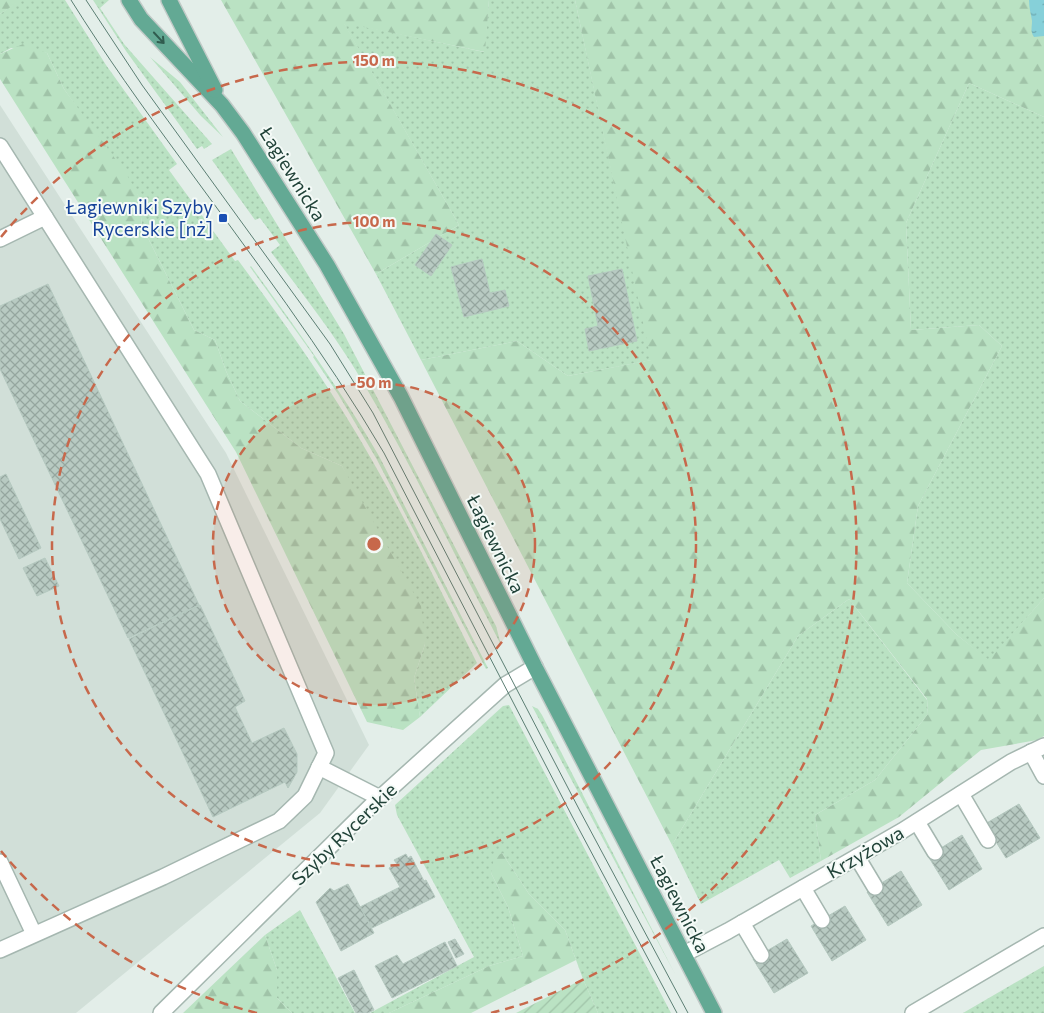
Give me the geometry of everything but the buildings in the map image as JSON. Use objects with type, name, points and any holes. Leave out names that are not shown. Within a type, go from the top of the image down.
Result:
[{"type":"main road","name":"Łagiewnicka","points":[[129,0],[141,19],[222,105],[243,133],[327,265],[380,358],[535,667],[714,1013]]},
{"type":"main road","name":"Łagiewnicka","points":[[169,0],[222,105]]},
{"type":"street","points":[[0,146],[208,474],[326,753],[305,796],[280,821],[163,877],[0,950]]},
{"type":"street","points":[[0,239],[45,217]]},
{"type":"street","name":"Szyby Rycerskie","points":[[161,1013],[380,798],[505,685],[535,667]]},
{"type":"street","points":[[1037,749],[1044,776]]},
{"type":"street","name":"Krzyżowa","points":[[684,954],[857,857],[917,822],[1011,762],[1037,749]]},
{"type":"street","points":[[319,767],[380,798]]},
{"type":"street","points":[[961,794],[988,840]]},
{"type":"street","points":[[917,822],[934,852]]},
{"type":"street","points":[[857,857],[875,887]]},
{"type":"street","points":[[0,862],[34,934]]},
{"type":"street","points":[[803,888],[822,920]]},
{"type":"street","points":[[742,923],[762,954]]},
{"type":"street","points":[[913,1013],[1044,936]]},
{"type":"shaded area","points":[[0,105],[226,453],[369,745],[320,813],[76,1013],[0,1013]]},
{"type":"green space","points":[[0,0],[20,0],[20,1],[0,14]]},
{"type":"green space","points":[[20,0],[65,0],[106,65],[177,164],[169,170],[235,261],[238,260],[292,334],[342,410],[379,472],[477,663],[420,717],[414,678],[425,644],[342,466],[301,448],[240,401],[226,371],[215,340],[194,330],[142,226],[139,197],[64,89],[47,53],[11,48],[0,54],[0,14]]},
{"type":"green space","points":[[93,0],[109,0],[100,8],[124,44],[212,144],[204,149],[202,146],[197,149],[126,51]]},
{"type":"green space","points":[[221,0],[489,0],[485,52],[344,23],[459,225],[376,274]]},
{"type":"green space","points":[[489,0],[575,0],[652,360],[568,376],[517,341],[421,360],[376,274],[459,225],[343,22],[484,52]]},
{"type":"green space","points":[[575,0],[1044,0],[1044,117],[969,83],[906,223],[911,330],[979,325],[1002,346],[918,506],[907,583],[957,635],[989,660],[1044,598],[1044,736],[1037,740],[981,750],[899,817],[821,861],[815,815],[875,780],[928,714],[927,699],[849,599],[798,636],[672,845],[421,360],[517,341],[568,376],[651,360]]},
{"type":"green space","points":[[23,44],[47,53],[64,89],[127,175],[139,197],[142,226],[194,330],[215,340],[226,371],[240,401],[301,448],[342,466],[421,606],[425,644],[414,678],[420,717],[403,730],[367,722],[236,452],[0,79],[0,54]]},
{"type":"green space","points":[[150,57],[180,82],[223,137],[201,116]]},
{"type":"green space","points":[[969,83],[1044,117],[1044,598],[989,661],[957,635],[907,583],[918,506],[1002,346],[979,325],[911,330],[906,223]]},
{"type":"green space","points":[[231,149],[344,334],[496,626],[501,645],[416,477],[361,379],[329,330],[271,252],[280,245],[260,218],[255,220],[212,160]]},
{"type":"green space","points":[[251,266],[334,383],[379,456],[488,668],[486,669],[376,458],[314,356]]},
{"type":"green space","points":[[849,599],[927,700],[928,714],[875,780],[815,815],[821,861],[790,878],[779,860],[701,904],[672,845],[798,636]]},
{"type":"green space","points":[[509,705],[671,1013],[598,1013],[565,930],[529,894],[502,853],[491,873],[508,907],[523,956],[489,966],[389,1013],[370,1013],[474,957],[397,815],[395,805],[503,706]]},
{"type":"green space","points":[[532,706],[538,709],[542,715],[675,974]]},
{"type":"green space","points":[[502,853],[529,894],[565,930],[576,960],[471,1013],[389,1013],[489,966],[523,956],[508,907],[491,873],[494,858]]},
{"type":"green space","points":[[300,910],[355,1013],[292,1013],[277,998],[277,970],[265,935]]},
{"type":"green space","points":[[265,935],[277,970],[277,998],[292,1013],[183,1013]]},
{"type":"green space","points":[[1044,966],[1044,1013],[963,1013]]},
{"type":"green space","points":[[583,979],[598,1013],[516,1013]]},
{"type":"water","points":[[1029,0],[1044,0],[1044,36],[1034,37],[1033,35]]},
{"type":"tram line","points":[[71,0],[138,100],[312,340],[384,453],[572,816],[677,1013]]},
{"type":"tram line","points":[[86,0],[142,85],[330,344],[373,413],[580,811],[688,1013]]},
{"type":"place","name":"Łagiewniki Szyby Rycerskie [nż]","points":[[223,218]]}]
